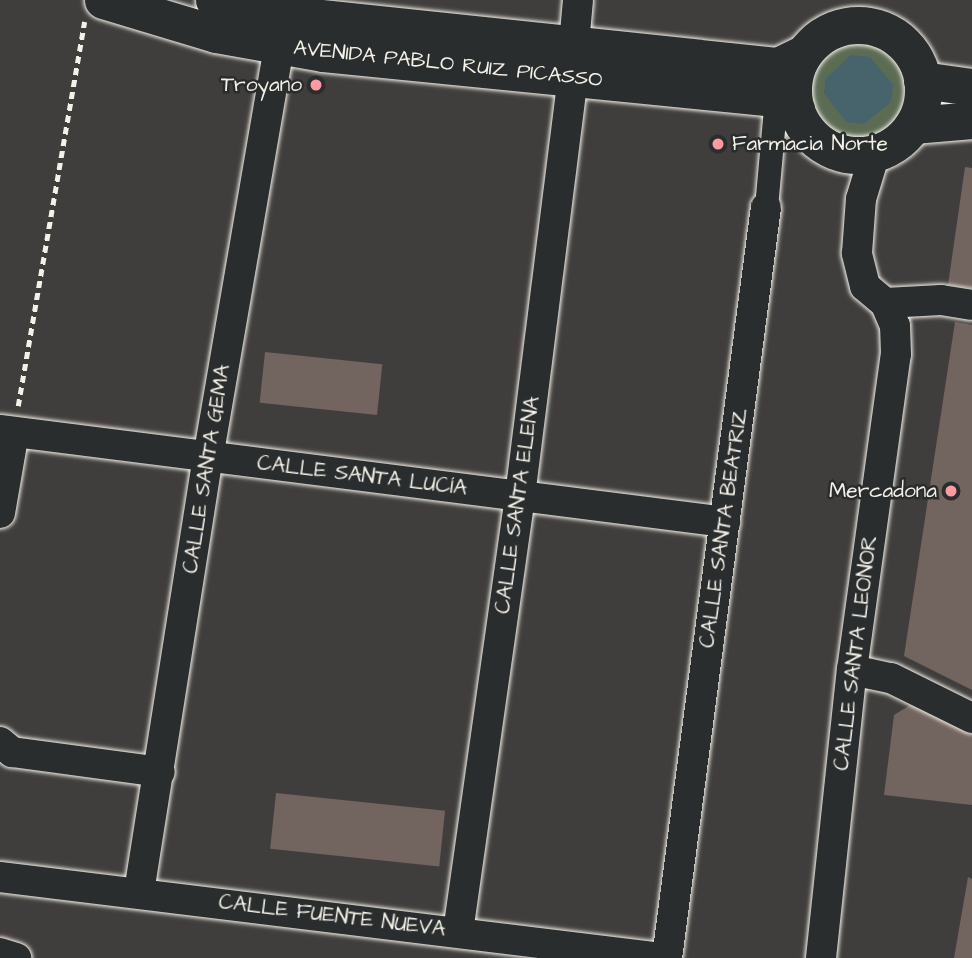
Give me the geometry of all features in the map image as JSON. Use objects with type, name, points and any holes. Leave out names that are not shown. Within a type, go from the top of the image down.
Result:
[{"type":"street","name":"AVENIDA PABLO RUIZ PICASSO","points":[[214,0],[276,19],[574,61],[786,104]]},
{"type":"street","name":"CALLE SANTA ELENA","points":[[458,932],[520,496],[574,61],[578,0]]},
{"type":"street","points":[[808,48],[841,26],[883,15],[911,51],[922,80],[922,103],[913,125],[902,138],[875,153],[844,154],[829,148],[805,128],[786,104],[793,84],[808,48],[828,0]]},
{"type":"street","name":"AVENIDA PABLO RUIZ PICASSO","points":[[94,7],[216,34],[276,19]]},
{"type":"street","name":"CALLE SANTA GEMA","points":[[139,892],[160,772],[276,19]]},
{"type":"street","name":"AVENIDA PABLO RUIZ PICASSO","points":[[574,61],[778,66],[808,48]]},
{"type":"street","points":[[922,80],[972,87]]},
{"type":"street","name":"CALLE SANTA BEATRIZ","points":[[665,958],[766,207],[786,104]]},
{"type":"street","points":[[913,125],[972,120]]},
{"type":"street","name":"CALLE SANTA LEONOR","points":[[821,958],[852,670],[896,354],[894,327],[885,303],[865,286],[857,253],[861,199],[875,153]]},
{"type":"street","points":[[885,303],[941,300],[972,305]]},
{"type":"street","points":[[0,513],[7,431]]},
{"type":"street","name":"CALLE SANTA LUCÍA","points":[[7,431],[725,522]]},
{"type":"street","points":[[852,670],[891,678],[972,718]]},
{"type":"street","points":[[0,741],[12,752],[160,772]]},
{"type":"street","name":"CALLE FUENTE NUEVA","points":[[0,877],[665,958]]},
{"type":"street","points":[[0,953],[16,958]]},
{"type":"path","points":[[7,431],[94,7]]},
{"type":"green space","points":[[858,39],[886,47],[900,61],[908,89],[900,117],[886,131],[858,139],[830,131],[816,117],[808,89],[816,61],[830,47]]},
{"type":"water","points":[[851,55],[870,57],[893,85],[891,102],[864,124],[846,122],[824,93],[826,78]]},
{"type":"building","points":[[965,167],[972,168],[972,288],[948,285]]},
{"type":"building","name":"Mercadona","points":[[955,322],[972,325],[972,690],[904,656]]},
{"type":"building","points":[[265,352],[382,364],[377,415],[260,403]]},
{"type":"building","points":[[912,704],[972,735],[972,805],[884,795],[894,715]]},
{"type":"building","points":[[276,793],[445,811],[439,866],[270,849]]},
{"type":"building","points":[[968,877],[972,879],[972,958],[954,958]]},
{"type":"place","name":"Troyano","points":[[316,85]]},
{"type":"place","name":"Farmacia Norte","points":[[718,144]]},
{"type":"place","name":"Mercadona","points":[[951,491]]}]
